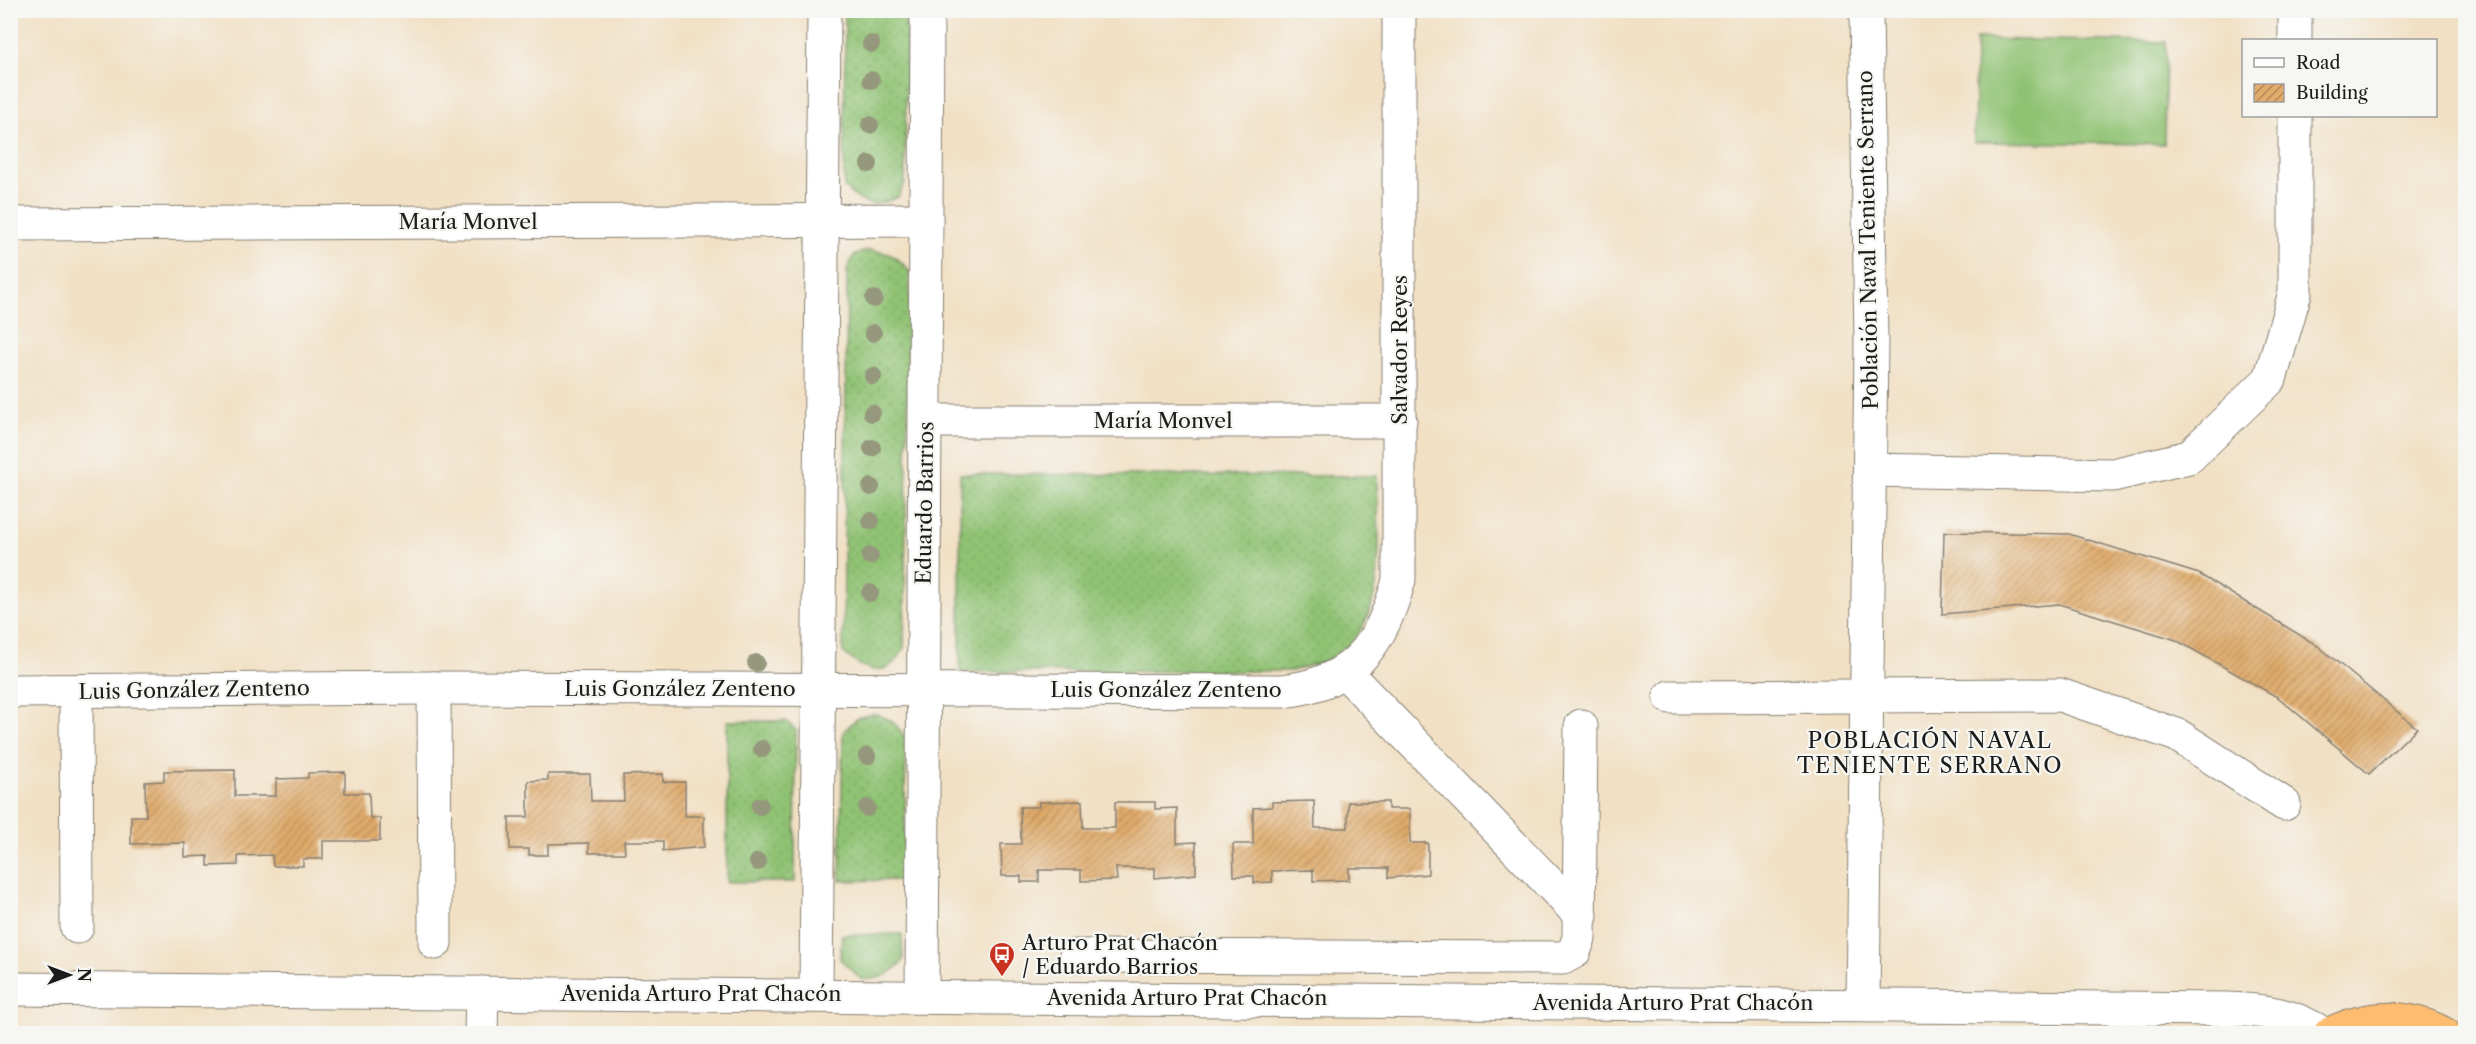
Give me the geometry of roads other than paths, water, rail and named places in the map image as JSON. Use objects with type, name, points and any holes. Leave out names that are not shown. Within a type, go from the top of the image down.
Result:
[{"type":"highway","points":[[2330,1034],[2358,1022],[2393,1018],[2427,1026],[2444,1034]]},
{"type":"street","points":[[816,995],[824,10]]},
{"type":"street","name":"Eduardo Barrios","points":[[922,996],[927,10]]},
{"type":"street","name":"Salvador Reyes","points":[[1345,672],[1372,646],[1382,630],[1399,580],[1399,10]]},
{"type":"street","name":"Población Naval Teniente Serrano","points":[[1863,1004],[1870,470],[1866,10]]},
{"type":"street","points":[[2295,10],[2295,39]]},
{"type":"street","points":[[1870,470],[2113,475],[2189,457],[2270,379],[2295,293],[2295,117]]},
{"type":"street","name":"María Monvel","points":[[10,224],[926,220]]},
{"type":"street","name":"María Monvel","points":[[926,420],[1400,421]]},
{"type":"street","points":[[1345,672],[1581,916]]},
{"type":"street","name":"Luis González Zenteno","points":[[10,691],[434,688],[1283,691],[1315,685],[1345,672]]},
{"type":"street","points":[[434,688],[435,943]]},
{"type":"street","points":[[76,692],[77,927]]},
{"type":"street","points":[[1670,697],[2060,695],[2177,735],[2284,804]]},
{"type":"street","points":[[1076,956],[1563,958],[1574,952],[1579,938],[1581,916],[1581,726]]},
{"type":"street","name":"Avenida Arturo Prat Chacón","points":[[10,989],[2249,1009],[2291,1017],[2323,1034]]},
{"type":"street","points":[[481,1034],[482,993]]},
{"type":"place","name":"Arturo Prat Chacón / Eduardo Barrios","points":[[1002,978]]},
{"type":"district","name":"POBLACIÓN NAVAL TENIENTE SERRANO","points":[[1930,752]]}]
